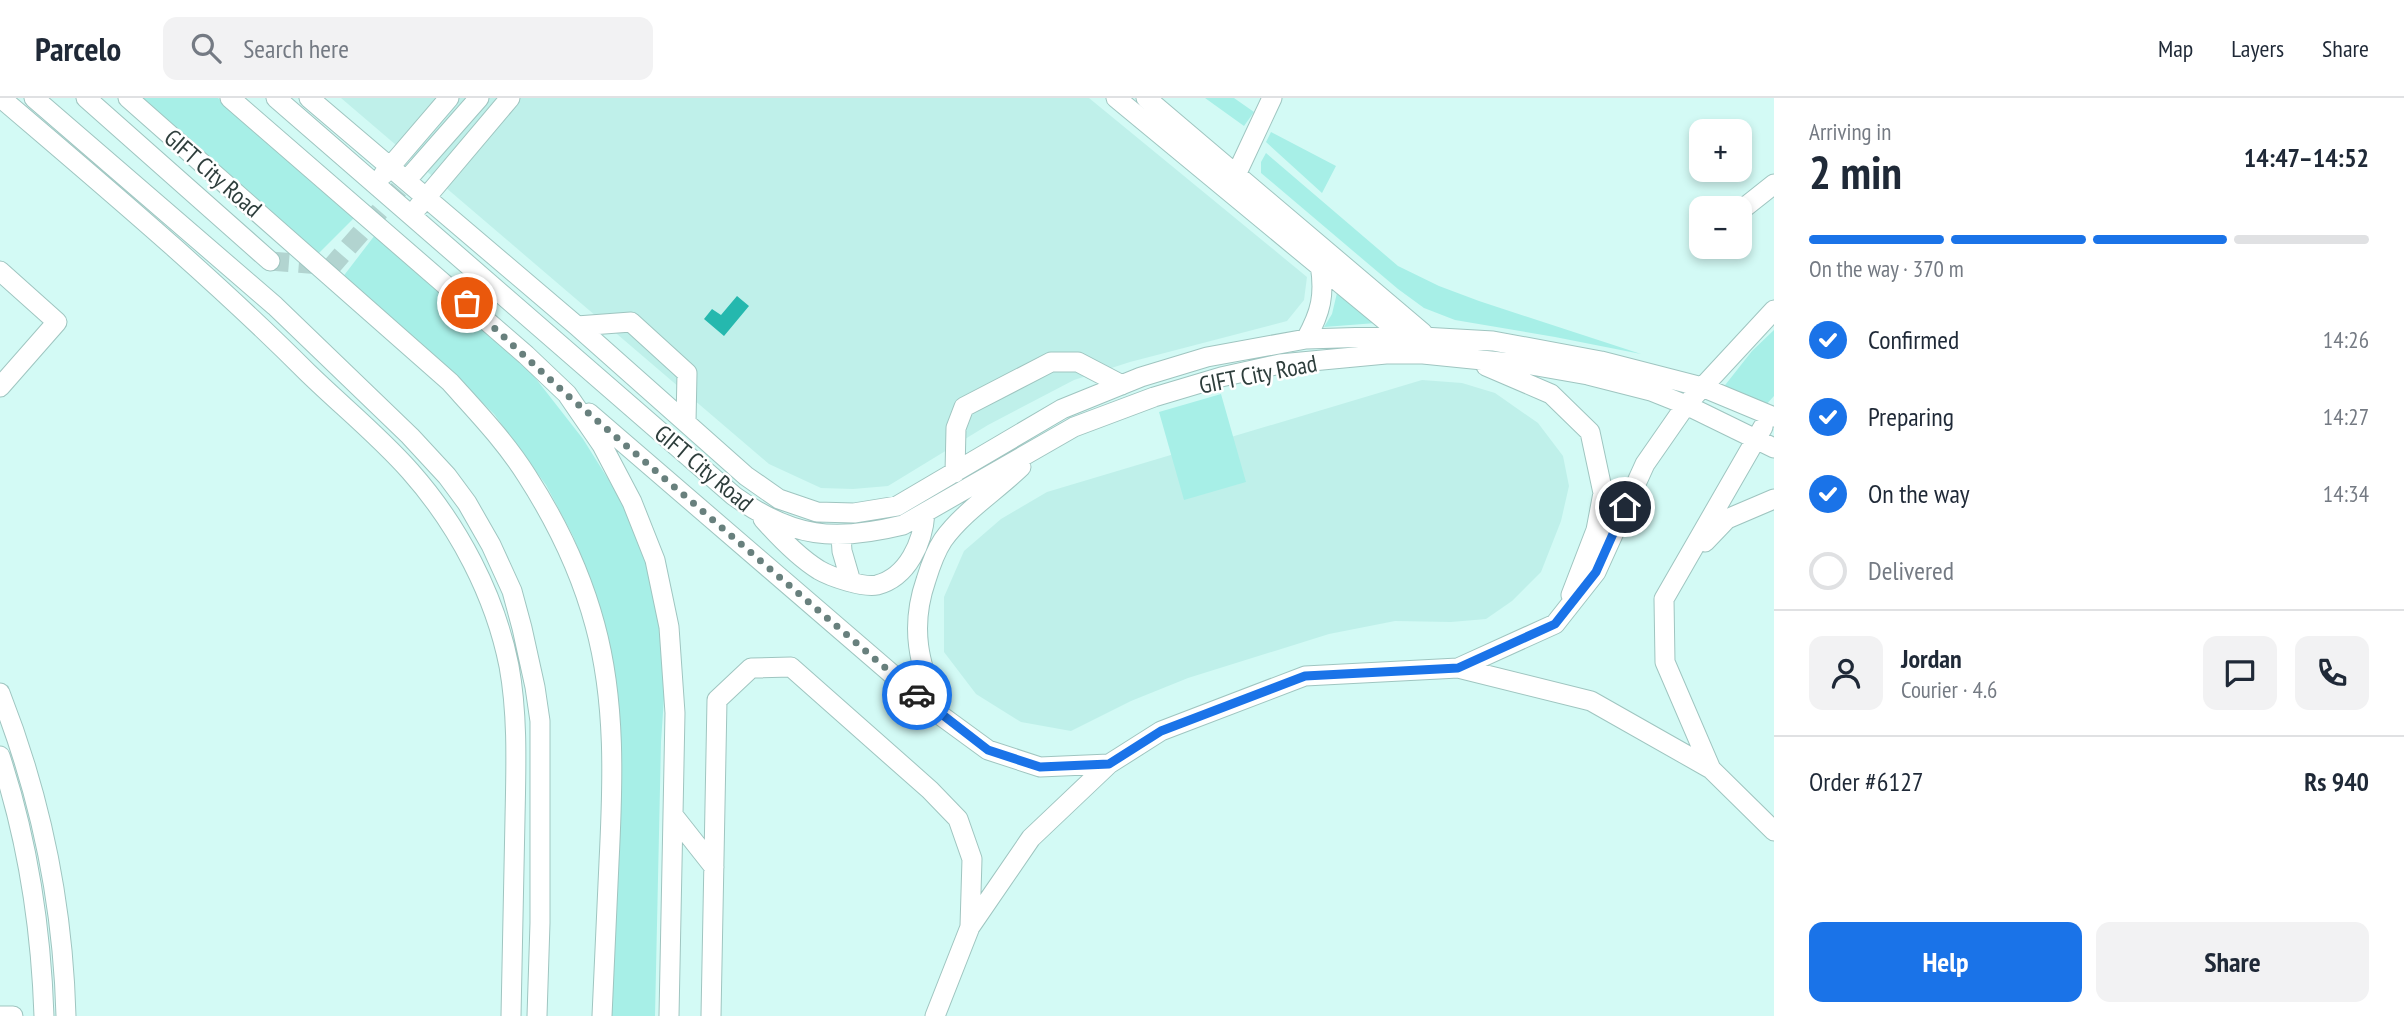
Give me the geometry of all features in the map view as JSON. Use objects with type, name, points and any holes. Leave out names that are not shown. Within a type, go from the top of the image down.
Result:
[{"type":"street","points":[[34,98],[275,306],[418,444],[467,503],[491,545],[516,603],[540,722],[537,1016]]},
{"type":"street","points":[[86,98],[270,261]]},
{"type":"street","name":"GIFT City Road","points":[[128,98],[450,382],[495,431],[528,476],[564,542],[595,627],[607,693],[613,776],[601,1016]]},
{"type":"street","points":[[230,98],[526,355],[566,394],[936,712],[988,750],[1040,767],[1109,764]]},
{"type":"street","name":"GIFT City Road","points":[[276,98],[734,496],[758,514],[786,526],[841,536],[873,533],[903,525],[1074,427],[1154,397],[1221,377],[1280,364],[1386,354],[1425,345],[1493,341],[1601,361],[1702,387],[1772,413],[1766,443],[1651,391],[1588,375],[1531,365],[1460,358],[1425,345]]},
{"type":"street","name":"GIFT City Road","points":[[309,98],[577,326],[746,476],[779,499],[817,512],[854,513],[897,506],[1062,409],[1122,385],[1206,357],[1306,340],[1405,336]]},
{"type":"street","points":[[376,185],[449,98]]},
{"type":"street","points":[[412,174],[478,98]]},
{"type":"street","points":[[411,216],[510,98]]},
{"type":"street","points":[[1116,98],[1405,336],[1425,345]]},
{"type":"street","points":[[1146,98],[1425,345]]},
{"type":"street","points":[[1236,175],[1272,98]]},
{"type":"street","points":[[2,100],[247,312],[334,399],[379,439],[432,498],[469,555],[498,623],[509,665],[513,696],[516,758],[511,1016]]},
{"type":"street","points":[[1752,201],[1774,184]]},
{"type":"street","name":"GIFT City Road","points":[[1306,340],[1319,317],[1324,288],[1320,264]]},
{"type":"street","points":[[0,271],[57,322],[0,387]]},
{"type":"street","points":[[1458,668],[1555,624],[1596,572],[1645,464],[1686,405],[1774,310]]},
{"type":"street","points":[[577,326],[631,321],[687,373],[686,422]]},
{"type":"street","points":[[1460,358],[1551,394],[1590,432],[1603,493],[1596,530],[1565,612]]},
{"type":"street","points":[[955,473],[956,428],[964,407],[1051,362],[1078,362],[1122,385]]},
{"type":"street","points":[[566,394],[602,445],[632,502],[655,560],[668,627],[675,713],[669,1016]]},
{"type":"street","points":[[1711,769],[1665,662],[1664,599],[1681,567],[1766,443]]},
{"type":"street","points":[[936,712],[921,664],[916,634],[920,597],[931,563],[942,541],[1020,467],[1027,453]]},
{"type":"street","points":[[1681,567],[1727,519],[1774,499]]},
{"type":"street","points":[[758,514],[779,537],[820,570],[850,582],[875,586],[898,574],[911,558],[924,529],[925,513]]},
{"type":"street","points":[[841,536],[850,582]]},
{"type":"street","points":[[711,1016],[718,700],[751,668],[791,667],[930,790],[958,819],[972,859],[970,927]]},
{"type":"street","points":[[935,1016],[970,927],[1031,838],[1109,764],[1161,731],[1305,676],[1458,668],[1591,701],[1711,769],[1774,831]]},
{"type":"street","points":[[0,693],[28,769],[49,850],[61,933],[66,1016]]},
{"type":"street","points":[[0,756],[18,815],[34,895],[44,1016]]},
{"type":"street","points":[[673,815],[714,867]]},
{"type":"street","points":[[0,1016],[13,1016]]},
{"type":"shaded area","points":[[142,98],[218,98],[355,217],[317,255]]},
{"type":"shaded area","points":[[341,98],[1089,98],[1307,277],[1304,300],[1287,321],[1130,362],[1074,380],[988,425],[888,486],[821,488],[769,464]]},
{"type":"shaded area","points":[[1205,98],[1234,98],[1254,112],[1244,126]]},
{"type":"shaded area","points":[[1271,132],[1336,166],[1322,193],[1266,142]]},
{"type":"shaded area","points":[[1266,153],[1398,266],[1479,301],[1641,354],[1455,320],[1424,308],[1261,173],[1261,162]]},
{"type":"shaded area","points":[[375,235],[533,375],[583,439],[625,506],[642,550],[656,599],[666,668],[661,742],[655,1016],[609,1016],[620,715],[592,584],[573,536],[546,485],[494,414],[421,343],[342,278]]},
{"type":"shaded area","points":[[1337,293],[1376,323],[1324,327],[1332,314]]},
{"type":"shaded area","points":[[737,296],[749,306],[724,336],[704,319],[712,309],[721,315]]},
{"type":"shaded area","points":[[1774,330],[1774,396],[1763,408],[1722,389],[1752,351]]},
{"type":"shaded area","points":[[1422,380],[1462,383],[1495,393],[1538,423],[1563,456],[1569,486],[1561,521],[1541,572],[1512,601],[1486,619],[1451,622],[1395,621],[1329,634],[1188,678],[1131,701],[1071,731],[1021,722],[976,694],[944,652],[944,597],[964,551],[1001,519],[1047,492]]},
{"type":"shaded area","points":[[1221,394],[1246,482],[1184,500],[1159,412]]},
{"type":"tunnel","points":[[270,261],[332,266],[412,174]]},
{"type":"way so far","points":[[467,303],[566,394],[917,695]]},
{"type":"route","points":[[917,695],[988,750],[1040,767],[1109,764],[1161,731],[1305,676],[1458,668],[1555,624],[1596,572],[1625,507]]}]
